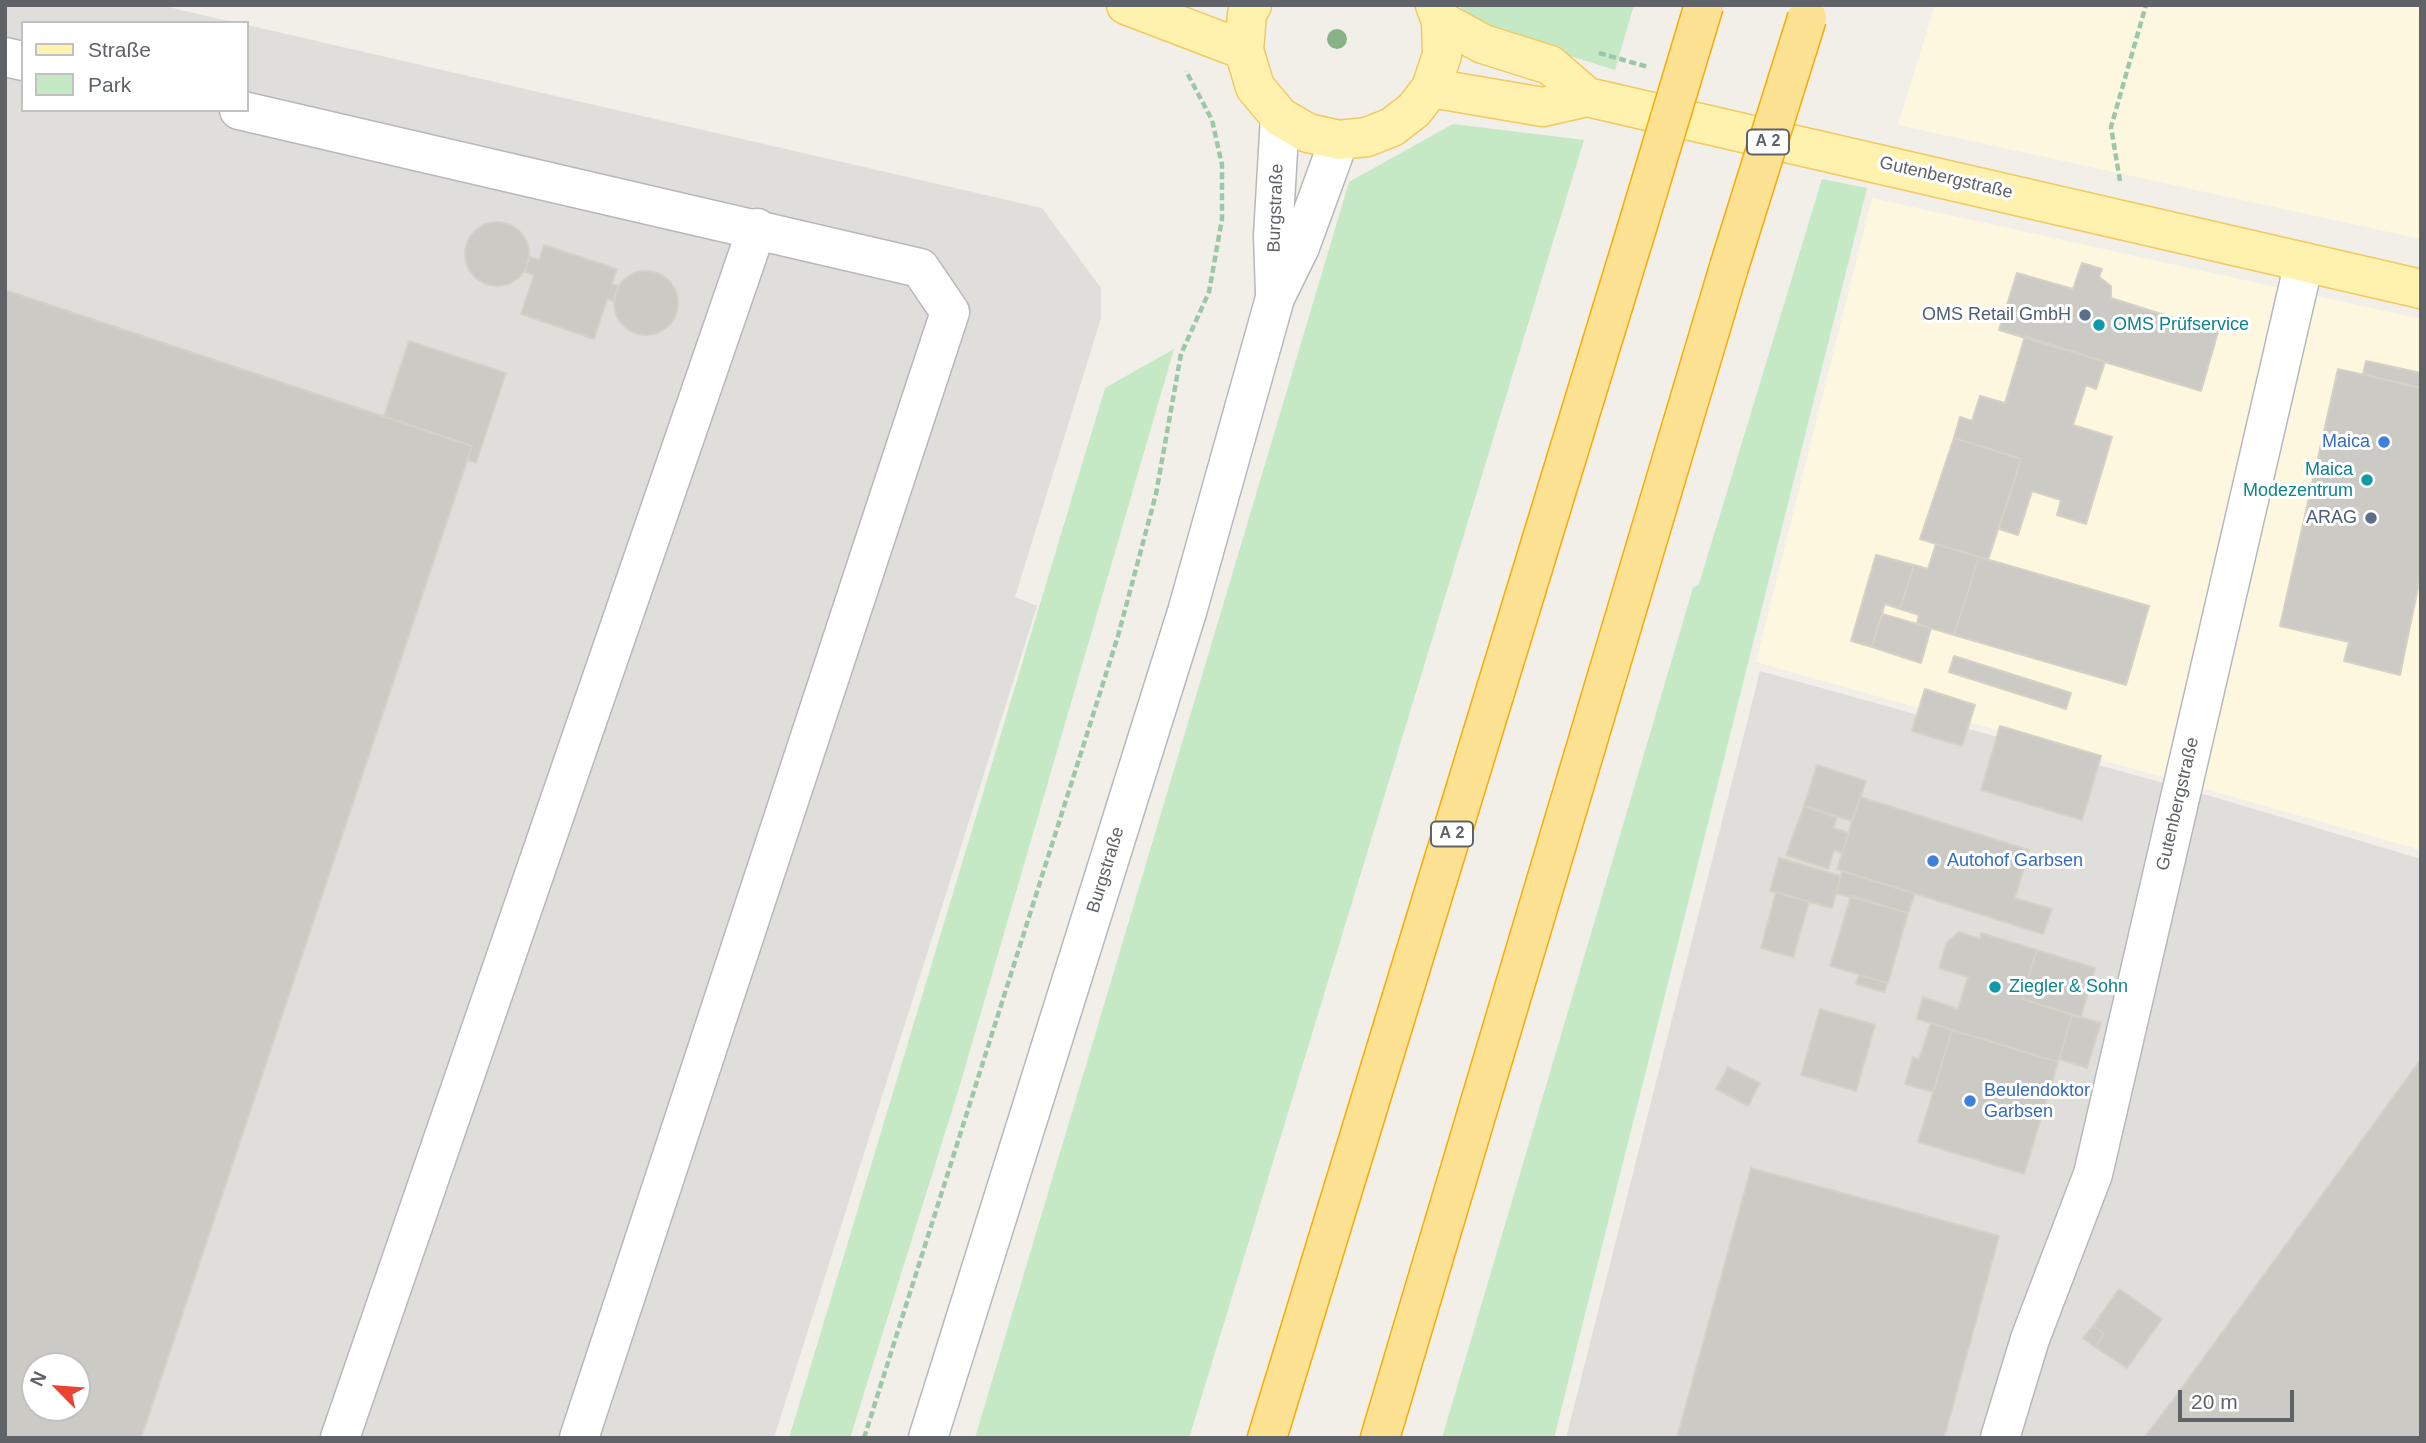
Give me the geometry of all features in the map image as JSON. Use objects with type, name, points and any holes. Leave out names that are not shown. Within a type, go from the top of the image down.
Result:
[{"type":"highway","name":"A 2","points":[[1267,1438],[1704,5]]},
{"type":"highway","name":"A 2","points":[[1380,1438],[1729,267],[1809,12]]},
{"type":"main road","points":[[1126,5],[1244,50]]},
{"type":"main road","points":[[1252,5],[1247,15],[1244,50],[1255,87],[1280,117],[1308,134],[1339,140],[1367,137],[1392,127],[1414,110],[1431,88],[1442,55],[1438,13]]},
{"type":"main road","name":"Gutenbergstraße","points":[[1438,13],[1483,44],[1550,65],[1587,97]]},
{"type":"main road","name":"Gutenbergstraße","points":[[1431,88],[1543,107],[1587,97],[2421,289]]},
{"type":"street","points":[[248,112],[757,228],[920,268],[950,313],[579,1438]]},
{"type":"street","name":"Burgstraße","points":[[1275,298],[1273,236],[1280,117]]},
{"type":"street","name":"Burgstraße","points":[[928,1438],[1187,612],[1275,298],[1300,247],[1339,140]]},
{"type":"street","points":[[340,1438],[757,228]]},
{"type":"street","name":"Gutenbergstraße","points":[[2000,1438],[2029,1339],[2093,1174],[2304,262]]},
{"type":"path","points":[[2122,192],[2111,127],[2146,5]]},
{"type":"path","points":[[864,1438],[1118,636],[1156,494],[1181,354],[1209,292],[1222,219],[1222,165],[1212,120],[1180,58],[1179,26]]},
{"type":"shaded area","points":[[5,5],[160,5],[228,21],[21,21],[21,112],[248,112],[248,25],[1042,208],[1101,288],[1101,318],[1015,597],[1037,606],[774,1438],[5,1438]]},
{"type":"shaded area","points":[[1935,5],[2421,5],[2421,239],[1898,125]]},
{"type":"shaded area","points":[[1872,198],[2421,319],[2421,850],[1756,662]]},
{"type":"shaded area","points":[[1760,671],[2207,795],[2421,859],[2421,1438],[1566,1438]]},
{"type":"green space","points":[[1458,5],[1634,5],[1615,70],[1485,29]]},
{"type":"green space","points":[[1453,124],[1584,140],[1189,1438],[975,1438],[1349,182]]},
{"type":"green space","points":[[1822,179],[1867,188],[1554,1438],[1442,1438],[1693,588],[1699,584]]},
{"type":"green space","points":[[1174,349],[959,1088],[850,1438],[789,1438],[1105,388]]},
{"type":"building","points":[[497,222],[509,224],[520,231],[527,242],[527,266],[520,277],[509,284],[497,286],[485,284],[474,277],[467,266],[465,254],[467,242],[474,231],[485,224]]},
{"type":"building","points":[[544,245],[617,269],[612,284],[619,286],[614,301],[607,299],[594,339],[521,314],[534,275],[525,272],[530,257],[539,260]]},
{"type":"building","name":"OMS Prüfservice","points":[[2082,263],[2102,269],[2099,277],[2111,286],[2111,298],[2218,332],[2201,391],[1999,330],[2017,273],[2073,289]]},
{"type":"building","points":[[646,271],[658,273],[669,280],[676,291],[676,315],[669,326],[658,333],[646,335],[634,333],[623,326],[616,315],[614,303],[616,291],[623,280],[634,273]]},
{"type":"building","points":[[5,290],[472,446],[141,1438],[5,1438]]},
{"type":"building","points":[[2025,336],[2105,362],[2096,389],[2086,385],[2073,425],[2112,437],[2086,524],[2057,515],[2061,500],[2032,491],[2018,535],[1999,529],[2021,459],[1954,438],[1960,417],[1972,421],[1980,396],[2005,403]]},
{"type":"building","points":[[409,341],[506,373],[476,463],[467,460],[472,446],[384,416]]},
{"type":"building","points":[[2366,361],[2421,373],[2421,388],[2363,374]]},
{"type":"building","name":"Maica Modezentrum","points":[[2338,369],[2421,388],[2421,573],[2400,675],[2344,661],[2349,642],[2280,626]]},
{"type":"building","points":[[1954,438],[2021,459],[1988,560],[1920,539]]},
{"type":"building","points":[[1936,544],[1979,557],[1954,635],[1917,624],[1919,615],[1900,609],[1914,565],[1928,569]]},
{"type":"building","points":[[1876,555],[1914,565],[1900,609],[1885,604],[1872,647],[1851,641]]},
{"type":"building","points":[[1979,557],[2149,606],[2126,685],[1954,635]]},
{"type":"building","points":[[1882,614],[1931,628],[1921,663],[1872,647]]},
{"type":"building","points":[[1954,656],[2071,693],[2066,709],[1949,672]]},
{"type":"building","points":[[1925,689],[1975,705],[1962,746],[1912,731]]},
{"type":"building","points":[[2000,726],[2101,756],[2082,820],[1981,790]]},
{"type":"building","points":[[1817,765],[1866,781],[1852,821],[1804,806]]},
{"type":"building","name":"Autohof Garbsen","points":[[1860,797],[2029,850],[2015,898],[2052,909],[2043,934],[1837,869]]},
{"type":"building","points":[[1804,806],[1837,818],[1833,828],[1849,833],[1842,853],[1834,850],[1828,869],[1786,855]]},
{"type":"building","points":[[1779,858],[1841,876],[1832,908],[1770,891]]},
{"type":"building","points":[[1842,871],[1915,894],[1908,913],[1836,893]]},
{"type":"building","points":[[1776,892],[1809,902],[1793,957],[1761,948]]},
{"type":"building","points":[[1851,896],[1908,913],[1888,983],[1830,966]]},
{"type":"building","name":"Ziegler & Sohn","points":[[1959,932],[1980,939],[1981,933],[2037,950],[2022,999],[2072,1015],[2058,1062],[1917,1019],[1923,997],[1958,1009],[1968,977],[1939,968],[1947,942]]},
{"type":"building","points":[[2037,950],[2095,968],[2081,1017],[2022,999]]},
{"type":"building","points":[[1859,975],[1887,983],[1884,992],[1856,984]]},
{"type":"building","points":[[1820,1009],[1875,1025],[1856,1091],[1801,1075]]},
{"type":"building","points":[[2072,1015],[2101,1023],[2087,1068],[2059,1059]]},
{"type":"building","points":[[1931,1023],[1952,1030],[1933,1092],[1905,1084],[1913,1057],[1919,1059]]},
{"type":"building","points":[[1952,1030],[2058,1062],[2024,1174],[1918,1142]]},
{"type":"building","points":[[2421,1059],[2421,1438],[2144,1438],[2173,1400]]},
{"type":"building","points":[[1728,1067],[1760,1083],[1748,1106],[1716,1089]]},
{"type":"building","points":[[1751,1168],[1999,1236],[1944,1438],[1677,1438]]},
{"type":"building","points":[[2119,1289],[2162,1319],[2127,1368],[2095,1347],[2104,1334],[2093,1326]]},
{"type":"building","points":[[2093,1326],[2104,1334],[2095,1347],[2083,1338]]},
{"type":"place","name":"OMS Retail GmbH","points":[[2085,315]]},
{"type":"place","name":"OMS Prüfservice","points":[[2099,325]]},
{"type":"place","name":"Maica","points":[[2384,442]]},
{"type":"place","name":"Maica Modezentrum","points":[[2367,480]]},
{"type":"place","name":"ARAG","points":[[2371,518]]},
{"type":"place","name":"Autohof Garbsen","points":[[1933,861]]},
{"type":"place","name":"Ziegler & Sohn","points":[[1995,987]]},
{"type":"place","name":"Beulendoktor Garbsen","points":[[1970,1101]]}]
